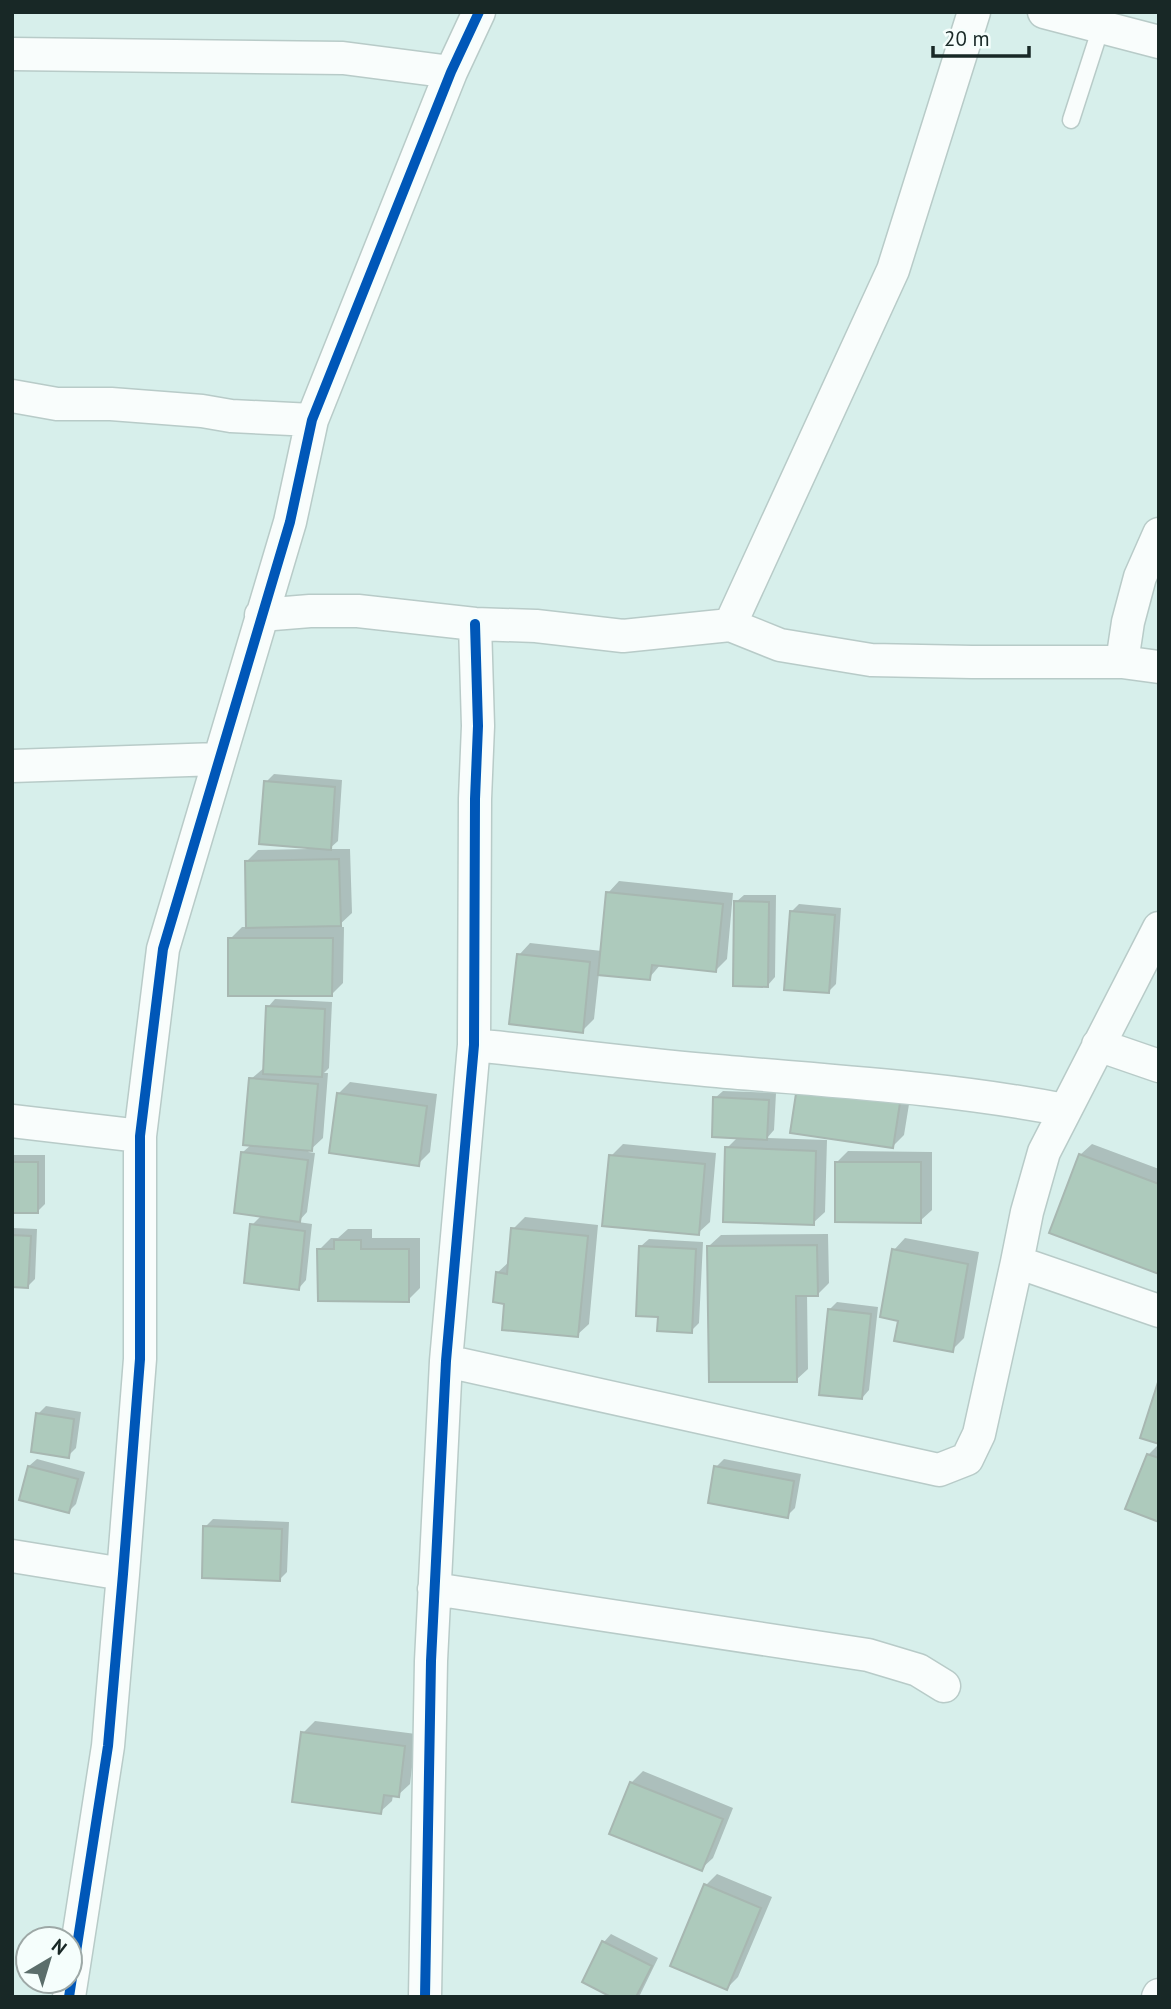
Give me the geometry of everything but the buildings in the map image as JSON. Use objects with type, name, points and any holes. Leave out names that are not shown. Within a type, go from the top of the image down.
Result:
[{"type":"street","points":[[69,1997],[108,1746],[139,1359],[140,1136],[163,949],[290,522],[312,419],[451,72],[479,12]]},
{"type":"street","points":[[730,625],[893,270],[974,12]]},
{"type":"street","points":[[1044,12],[1159,42]]},
{"type":"street","points":[[12,54],[343,58],[451,72]]},
{"type":"street","points":[[12,396],[57,404],[111,404],[231,416],[312,419]]},
{"type":"street","points":[[1122,662],[1139,577],[1159,534]]},
{"type":"street","points":[[261,615],[358,611],[475,625],[584,630],[623,636],[730,625],[780,645],[871,660],[1122,662],[1159,667]]},
{"type":"street","points":[[425,1997],[434,1589],[446,1361],[474,1045],[478,726],[475,625]]},
{"type":"street","points":[[12,766],[218,759]]},
{"type":"street","points":[[446,1361],[939,1470],[967,1460],[979,1434],[1027,1212],[1044,1152],[1159,928]]},
{"type":"street","points":[[474,1045],[706,1070],[924,1088],[1064,1110]]},
{"type":"street","points":[[1098,1045],[1159,1066]]},
{"type":"street","points":[[12,1121],[140,1136]]},
{"type":"street","points":[[1017,1262],[1159,1311]]},
{"type":"street","points":[[12,1556],[123,1574]]},
{"type":"street","points":[[434,1589],[868,1655],[918,1670],[944,1686]]},
{"type":"lane","points":[[1071,120],[1101,27]]},
{"type":"cycle path","points":[[69,1997],[108,1746],[140,1359],[140,1136],[163,949],[290,522],[312,420],[451,72],[479,12]]},
{"type":"cycle path","points":[[425,1997],[431,1661],[446,1361],[474,1045],[478,726],[475,624]]}]
